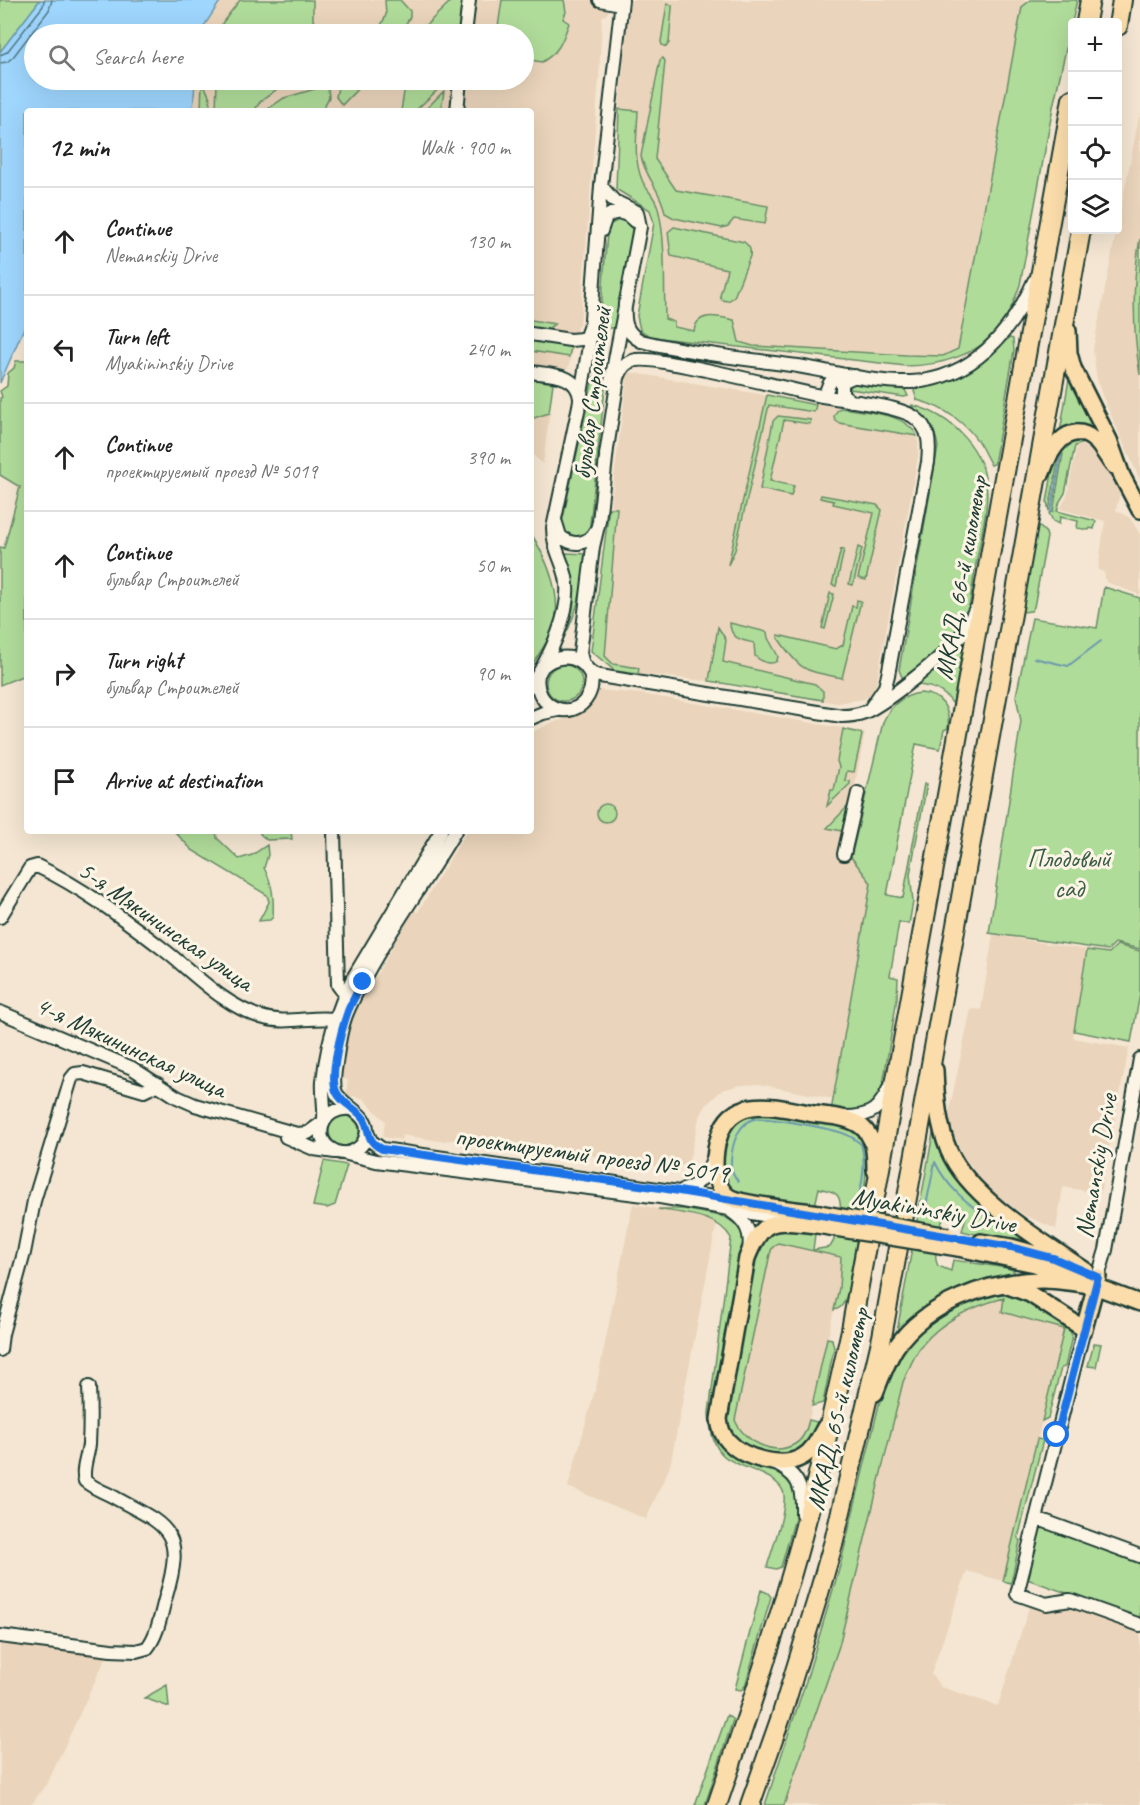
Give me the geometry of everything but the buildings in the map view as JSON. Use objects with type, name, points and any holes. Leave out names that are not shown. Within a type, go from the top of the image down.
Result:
[{"type":"highway","points":[[1087,18],[1090,0]]},
{"type":"highway","points":[[1119,18],[1122,0]]},
{"type":"highway","name":"МКАД, 66-й километр","points":[[900,1066],[1068,122]]},
{"type":"highway","points":[[1034,495],[1080,234]]},
{"type":"highway","name":"МКАД, 65-й километр","points":[[750,1805],[781,1717],[819,1593],[887,1314],[1034,495]]},
{"type":"highway","name":"МКАД, 65-й километр","points":[[717,1805],[751,1707],[800,1545],[836,1400],[900,1066]]},
{"type":"main road","points":[[1072,280],[1068,336],[1073,368],[1109,440],[1122,476],[1140,510]]},
{"type":"main road","points":[[1034,495],[1047,459],[1058,441],[1066,435],[1087,436],[1095,441],[1122,476]]},
{"type":"main road","points":[[934,1055],[940,1122],[950,1154],[961,1171],[986,1198],[1051,1252],[1093,1278]]},
{"type":"main road","points":[[742,1201],[729,1197],[721,1189],[717,1180],[715,1155],[725,1123],[730,1116],[747,1107],[768,1106],[834,1117],[858,1124],[865,1130],[871,1139],[874,1154],[873,1216]]},
{"type":"main road","name":"проектируемый проезд № 5019","points":[[742,1201],[818,1219]]},
{"type":"main road","points":[[818,1219],[774,1223],[758,1233],[747,1258],[719,1419],[723,1435],[736,1449],[764,1460],[791,1461],[801,1458],[817,1443],[836,1400]]},
{"type":"main road","name":"Myakininskiy Drive","points":[[818,1219],[959,1243],[1051,1252]]},
{"type":"main road","name":"Myakininskiy Drive","points":[[959,1243],[1093,1278],[1140,1294]]},
{"type":"main road","points":[[1035,1264],[1049,1264],[1051,1252]]},
{"type":"main road","points":[[863,1420],[896,1348],[908,1333],[933,1312],[971,1294],[999,1286],[1040,1280],[1093,1278]]},
{"type":"main road","name":"Myakininskiy Drive","points":[[1093,1278],[1140,1303]]},
{"type":"main road","name":"Nemanskiy Drive","points":[[1084,1329],[1093,1278]]},
{"type":"main road","points":[[999,1286],[1012,1286],[1023,1290],[1084,1329]]},
{"type":"street","points":[[466,24],[469,0]]},
{"type":"street","points":[[600,0],[621,2]]},
{"type":"street","name":"бульвар Строителей","points":[[534,682],[541,671],[564,618],[568,599],[566,579],[554,546],[553,528],[590,346],[601,186],[621,2]]},
{"type":"street","points":[[457,108],[459,90]]},
{"type":"street","name":"бульвар Строителей","points":[[534,717],[576,707],[587,697],[591,682],[580,653],[599,521],[609,394],[639,236],[640,219],[637,213],[614,201],[601,186]]},
{"type":"street","points":[[598,237],[607,217],[618,213],[631,216],[639,236]]},
{"type":"street","points":[[625,303],[625,325],[633,337],[641,341],[851,375],[919,381],[946,374],[979,356],[1004,334],[1019,312],[1035,278],[1047,243]]},
{"type":"street","points":[[534,334],[570,340],[582,339],[586,336],[591,321]]},
{"type":"street","points":[[606,455],[618,378],[621,369],[631,361],[655,361],[702,369],[912,415],[924,428],[930,447],[888,675],[885,687],[870,709]]},
{"type":"street","points":[[534,372],[559,376],[572,381],[579,389],[579,406]]},
{"type":"street","points":[[825,396],[830,382],[835,377],[851,375]]},
{"type":"street","points":[[851,375],[842,385],[842,394],[851,401]]},
{"type":"street","name":"бульвар Строителей","points":[[556,513],[558,533],[571,543],[588,540],[594,534],[599,521]]},
{"type":"street","points":[[560,710],[553,708],[541,697],[537,682],[541,671],[558,657],[575,659],[593,674],[600,676],[842,716],[856,715],[896,692],[958,638],[967,626],[974,610],[991,557]]},
{"type":"street","points":[[844,854],[858,793]]},
{"type":"street","points":[[334,834],[338,985],[350,996]]},
{"type":"street","points":[[439,834],[350,996],[334,1076],[335,1091],[342,1101],[364,1120],[367,1132],[366,1139],[357,1150],[339,1153],[326,1145],[321,1134],[324,1120],[323,1082],[334,1019],[350,996],[453,834]]},
{"type":"street","name":"5-я Мякининская улица","points":[[0,917],[30,868],[37,866],[81,891],[228,1001],[261,1017],[278,1020],[334,1019]]},
{"type":"street","name":"4-я Мякининская улица","points":[[0,1012],[132,1068],[195,1106],[297,1134],[308,1133],[324,1120]]},
{"type":"street","name":"Nemanskiy Drive","points":[[1093,1278],[1106,1250],[1140,1059]]},
{"type":"street","points":[[834,1117],[859,1117],[869,1114],[885,1097],[900,1066]]},
{"type":"street","points":[[0,1350],[34,1202],[70,1080],[75,1074],[82,1073],[144,1091],[158,1084]]},
{"type":"street","points":[[324,1120],[336,1109],[351,1109]]},
{"type":"street","name":"4-я Мякининская улица","points":[[243,1120],[314,1149],[339,1153]]},
{"type":"street","name":"проектируемый проезд № 5019","points":[[367,1132],[371,1141],[382,1149],[742,1201]]},
{"type":"street","name":"проектируемый проезд № 5019","points":[[339,1153],[376,1161],[660,1197],[719,1208],[818,1219]]},
{"type":"street","points":[[675,1190],[685,1189],[699,1183],[710,1168],[715,1155]]},
{"type":"street","points":[[719,1208],[732,1212],[745,1223],[750,1243],[747,1258]]},
{"type":"street","name":"Nemanskiy Drive","points":[[1084,1329],[1017,1594],[1046,1604],[1070,1600],[1140,1625]]},
{"type":"street","points":[[0,1636],[136,1651],[147,1648],[156,1632],[171,1579],[175,1556],[173,1540],[158,1523],[85,1481],[90,1418],[89,1387]]},
{"type":"street","points":[[764,1460],[789,1471],[800,1485],[803,1496],[800,1545]]},
{"type":"street","points":[[1036,1518],[1140,1556]]},
{"type":"shaded area","points":[[221,0],[610,0],[608,13],[602,17],[580,324],[577,327],[568,369],[555,368],[543,464],[534,456],[534,108],[193,108],[194,90],[534,90],[534,24],[205,24]]},
{"type":"shaded area","points":[[630,0],[1031,0],[1022,7],[958,349],[961,355],[941,363],[906,366],[651,337],[640,330],[637,316],[654,223],[650,210],[618,192],[616,185],[619,109]]},
{"type":"shaded area","points":[[1140,112],[1140,239],[1135,267],[1136,349],[1140,375],[1140,480],[1102,395],[1093,350],[1116,234],[1122,234],[1122,203]]},
{"type":"shaded area","points":[[628,372],[889,416],[907,423],[916,432],[918,457],[875,691],[864,699],[837,703],[709,681],[615,671],[591,651]]},
{"type":"shaded area","points":[[1081,444],[1099,457],[1120,492],[1116,510],[1130,518],[1140,534],[1140,595],[1106,582],[1104,572],[1098,570],[1105,521],[1060,509],[1067,496],[1077,447]]},
{"type":"shaded area","points":[[597,690],[641,694],[865,732],[843,847],[850,849],[851,857],[872,883],[833,1099],[759,1084],[741,1085],[722,1090],[707,1104],[699,1118],[688,1165],[662,1167],[480,1138],[440,1141],[402,1135],[401,1140],[383,1137],[385,1121],[363,1098],[346,1095],[348,1080],[339,1078],[349,1023],[413,911],[418,912],[465,834],[534,834],[534,732],[574,716],[586,708],[596,696]]},
{"type":"shaded area","points":[[993,935],[1087,950],[1073,1038],[1129,1048],[1100,1193],[1063,1187],[1056,1229],[1026,1216],[1000,1198],[980,1178],[963,1156],[948,1116],[971,1009],[981,1010]]},
{"type":"shaded area","points":[[633,1204],[717,1221],[670,1466],[646,1519],[568,1487],[597,1383]]},
{"type":"shaded area","points":[[778,1243],[841,1257],[839,1288],[807,1429],[797,1444],[776,1448],[762,1445],[743,1435],[735,1420],[770,1254],[772,1247]]},
{"type":"shaded area","points":[[1004,1297],[1003,1312],[1064,1329],[1003,1581],[967,1571],[931,1674],[941,1687],[998,1706],[1031,1601],[1070,1602],[1140,1628],[1140,1805],[784,1805],[839,1646],[903,1381],[922,1345],[945,1323],[976,1305]]},
{"type":"shaded area","points":[[16,1640],[72,1649],[72,1652],[107,1655],[48,1782],[31,1805],[0,1805],[0,1642],[15,1645]]},
{"type":"green space","points":[[0,0],[40,0],[0,52]]},
{"type":"green space","points":[[240,0],[313,0],[313,20],[315,24],[222,24]]},
{"type":"green space","points":[[385,0],[400,0],[410,11],[410,17],[406,24],[382,24],[386,15]]},
{"type":"green space","points":[[452,0],[462,0],[459,24],[427,24]]},
{"type":"green space","points":[[502,0],[564,0],[566,12],[563,19],[569,23],[557,50],[542,62],[534,61],[534,24],[498,24]]},
{"type":"green space","points":[[1031,0],[1077,0],[1073,18],[1068,18],[1068,40],[1053,107],[1020,285],[1006,318],[991,337],[981,345],[957,357],[932,364],[906,366],[651,337],[640,330],[637,316],[654,223],[650,210],[616,189],[619,109],[638,111],[637,163],[642,180],[655,200],[661,220],[665,319],[674,322],[674,327],[694,331],[700,320],[710,316],[734,320],[739,342],[753,346],[943,356],[958,349],[1022,7]]},
{"type":"green space","points":[[667,4],[672,5],[672,8],[669,43],[666,47],[661,42]]},
{"type":"green space","points":[[663,58],[665,61],[655,159],[676,190],[768,206],[765,224],[734,219],[728,226],[722,228],[674,218],[665,213],[661,198],[646,171],[641,156],[660,60]]},
{"type":"green space","points":[[202,90],[206,90],[210,98],[210,108],[201,108]]},
{"type":"green space","points":[[217,90],[276,90],[256,108],[216,108]]},
{"type":"green space","points":[[311,90],[328,90],[329,97],[324,108],[269,108],[284,98]]},
{"type":"green space","points":[[337,90],[356,90],[342,105],[336,97]]},
{"type":"green space","points":[[404,90],[437,90],[418,108],[401,108]]},
{"type":"green space","points":[[444,91],[441,108],[427,108]]},
{"type":"green space","points":[[620,220],[631,224],[633,234],[616,328],[602,328],[600,324],[607,233],[610,224]]},
{"type":"green space","points":[[674,227],[744,242],[748,245],[750,256],[734,297],[728,301],[722,300],[720,296],[727,269],[671,256],[668,232]]},
{"type":"green space","points":[[1140,239],[1140,375],[1134,307]]},
{"type":"green space","points":[[534,320],[555,324],[547,329],[534,329]]},
{"type":"green space","points":[[1010,338],[1013,339],[1014,351],[994,464],[991,465],[970,431],[946,412],[917,400],[914,391],[916,388],[966,370]]},
{"type":"green space","points":[[534,340],[571,346],[569,357],[534,351]]},
{"type":"green space","points":[[16,361],[24,361],[24,677],[0,685],[0,547],[4,548],[20,487],[0,475],[0,398],[2,397],[0,391],[7,386],[8,373],[14,368]]},
{"type":"green space","points":[[1070,373],[1105,440],[1060,432]]},
{"type":"green space","points":[[600,374],[606,380],[589,533],[585,538],[565,536],[562,523],[593,378]]},
{"type":"green space","points":[[534,380],[553,383],[549,413],[534,418]]},
{"type":"green space","points":[[851,383],[905,390],[908,396],[850,389]]},
{"type":"green space","points":[[767,395],[816,405],[814,412],[769,405],[735,550],[728,565]]},
{"type":"green space","points":[[912,405],[940,417],[964,437],[973,449],[985,477],[987,502],[965,622],[953,641],[908,678],[902,677],[899,670],[938,447],[930,423],[911,408]]},
{"type":"green space","points":[[841,408],[883,414],[894,418],[911,428],[917,436],[839,423],[834,416]]},
{"type":"green space","points":[[778,416],[811,420],[810,424],[784,420],[770,481],[794,486],[791,496],[760,489],[773,421]]},
{"type":"green space","points":[[1083,439],[1083,443],[1075,446],[1065,493],[1057,511],[1096,521],[1094,529],[1089,530],[1077,528],[1078,521],[1060,517],[1059,524],[1053,521],[1049,513],[1053,512],[1063,454],[1061,453],[1062,446],[1067,442]]},
{"type":"green space","points":[[1056,450],[1060,450],[1049,511],[1047,502]]},
{"type":"green space","points":[[821,495],[877,505],[882,510],[866,580],[858,578],[874,513],[833,504],[834,501],[820,498]]},
{"type":"green space","points":[[609,508],[617,508],[605,656],[613,664],[639,668],[638,674],[615,671],[591,651]]},
{"type":"green space","points":[[1037,524],[1047,537],[1034,607],[1031,611],[1022,612]]},
{"type":"green space","points":[[534,538],[548,567],[555,593],[555,619],[545,644],[534,662]]},
{"type":"green space","points":[[858,547],[862,549],[853,585],[849,584]]},
{"type":"green space","points":[[841,549],[844,550],[836,586],[832,585]]},
{"type":"green space","points":[[565,554],[586,554],[585,566],[574,615],[558,648],[570,621],[574,601],[572,577]]},
{"type":"green space","name":"Плодовый сад","points":[[1104,587],[1140,598],[1140,949],[1115,943],[1108,950],[989,933],[1021,721],[1016,696],[1032,618],[1097,628]]},
{"type":"green space","points":[[830,593],[834,594],[825,629],[822,628]]},
{"type":"green space","points":[[857,600],[861,601],[842,678],[804,668],[792,657],[778,638],[778,635],[836,649],[843,645],[852,606],[856,607]]},
{"type":"green space","points":[[730,623],[767,632],[778,656],[777,661],[768,663],[757,658],[754,643],[734,636]]},
{"type":"green space","points":[[718,627],[726,640],[723,662],[815,684],[823,691],[823,700],[709,681]]},
{"type":"green space","points":[[964,642],[953,704],[934,688],[919,685],[916,681]]},
{"type":"green space","points":[[564,665],[577,670],[582,683],[577,696],[564,701],[551,696],[546,683],[551,670]]},
{"type":"green space","points":[[921,693],[934,696],[943,704],[948,714],[948,728],[944,730],[940,749],[916,744],[887,895],[903,898],[924,784],[927,784],[910,874],[913,902],[909,924],[899,922],[890,976],[898,978],[897,998],[881,1097],[875,1103],[858,1111],[831,1111],[871,883],[851,857],[883,722],[898,702],[908,696]]},
{"type":"green space","points":[[843,729],[862,735],[854,772],[847,771],[845,780],[850,781],[850,784],[827,806],[831,790],[834,790],[839,767],[837,761]]},
{"type":"green space","points":[[606,804],[612,807],[615,813],[612,819],[606,822],[600,819],[597,813],[600,807]]},
{"type":"green space","points":[[848,806],[842,831],[827,828]]},
{"type":"green space","points":[[177,834],[216,834],[217,838],[239,859],[252,855],[267,845],[268,855],[264,868],[272,892],[273,917],[270,920],[259,921],[269,902],[267,895],[192,850]]},
{"type":"green space","points":[[260,834],[291,834],[292,839],[267,840]]},
{"type":"green space","points":[[1117,945],[1140,951],[1140,994],[1131,1042],[1074,1031],[1087,950],[1109,953]]},
{"type":"green space","points":[[763,1110],[854,1128],[866,1140],[867,1156],[863,1205],[848,1291],[841,1306],[834,1310],[839,1288],[841,1257],[778,1243],[772,1248],[770,1254],[735,1420],[739,1428],[752,1440],[760,1445],[778,1449],[787,1448],[798,1442],[805,1434],[809,1420],[817,1422],[809,1445],[784,1455],[772,1455],[749,1447],[732,1431],[728,1421],[756,1251],[766,1236],[789,1229],[815,1234],[813,1250],[830,1247],[837,1229],[840,1206],[835,1193],[819,1188],[814,1210],[731,1194],[720,1167],[725,1136],[737,1118]]},
{"type":"green space","points":[[344,1116],[355,1120],[359,1131],[355,1142],[344,1146],[333,1142],[329,1131],[333,1120]]},
{"type":"green space","points":[[934,1128],[946,1162],[959,1182],[987,1209],[1028,1240],[1001,1236],[992,1238],[962,1231],[966,1216],[954,1214],[947,1216],[941,1225],[937,1240],[938,1266],[951,1271],[953,1260],[1007,1268],[1013,1270],[1018,1278],[997,1281],[895,1342]]},
{"type":"green space","points":[[324,1161],[347,1165],[335,1205],[327,1208],[313,1206]]},
{"type":"green space","points":[[658,1209],[684,1209],[725,1217],[741,1232],[743,1239],[741,1267],[716,1425],[778,1469],[796,1485],[797,1511],[781,1567],[776,1569],[767,1567],[783,1511],[784,1495],[781,1488],[768,1477],[724,1456],[714,1442],[710,1424],[709,1413],[731,1238],[717,1224],[699,1216]]},
{"type":"green space","points":[[1000,1290],[1019,1295],[1070,1330],[1072,1336],[1065,1367],[1061,1368],[1048,1418],[1042,1421],[1064,1329],[1002,1312],[1004,1298],[970,1309],[940,1327],[920,1348],[903,1382],[839,1646],[784,1805],[765,1805],[806,1681],[840,1566],[883,1388],[902,1345],[950,1307]]},
{"type":"green space","points":[[827,1338],[832,1339],[834,1348],[823,1403],[812,1406]]},
{"type":"green space","points":[[1094,1343],[1101,1344],[1096,1367],[1088,1366]]},
{"type":"green space","points":[[1037,1439],[1043,1440],[1018,1538],[1020,1541],[1011,1583],[1003,1581]]},
{"type":"green space","points":[[1040,1526],[1140,1564],[1140,1619],[1027,1579]]},
{"type":"green space","points":[[761,1590],[771,1597],[745,1686],[741,1690],[735,1689]]},
{"type":"green space","points":[[167,1685],[169,1707],[144,1698]]},
{"type":"green space","points":[[727,1715],[733,1720],[705,1805],[695,1805]]},
{"type":"water","points":[[40,0],[221,0],[205,24],[24,24],[24,90],[194,90],[193,108],[24,108],[24,328],[0,383],[0,52]]},
{"type":"waterway","points":[[1051,512],[1061,455]]},
{"type":"waterway","points":[[1034,658],[1068,666],[1101,641]]},
{"type":"waterway","points":[[738,1181],[733,1174],[731,1164],[736,1137],[749,1121],[771,1119],[827,1129],[845,1134],[861,1144],[863,1173],[856,1202]]},
{"type":"waterway","points":[[924,1215],[935,1162],[955,1191],[1001,1228]]},
{"type":"route","points":[[363,982],[349,1008],[342,1028],[334,1086],[342,1101],[361,1115],[371,1141],[382,1149],[661,1188],[1011,1247],[1053,1258],[1098,1277],[1057,1435]]}]
